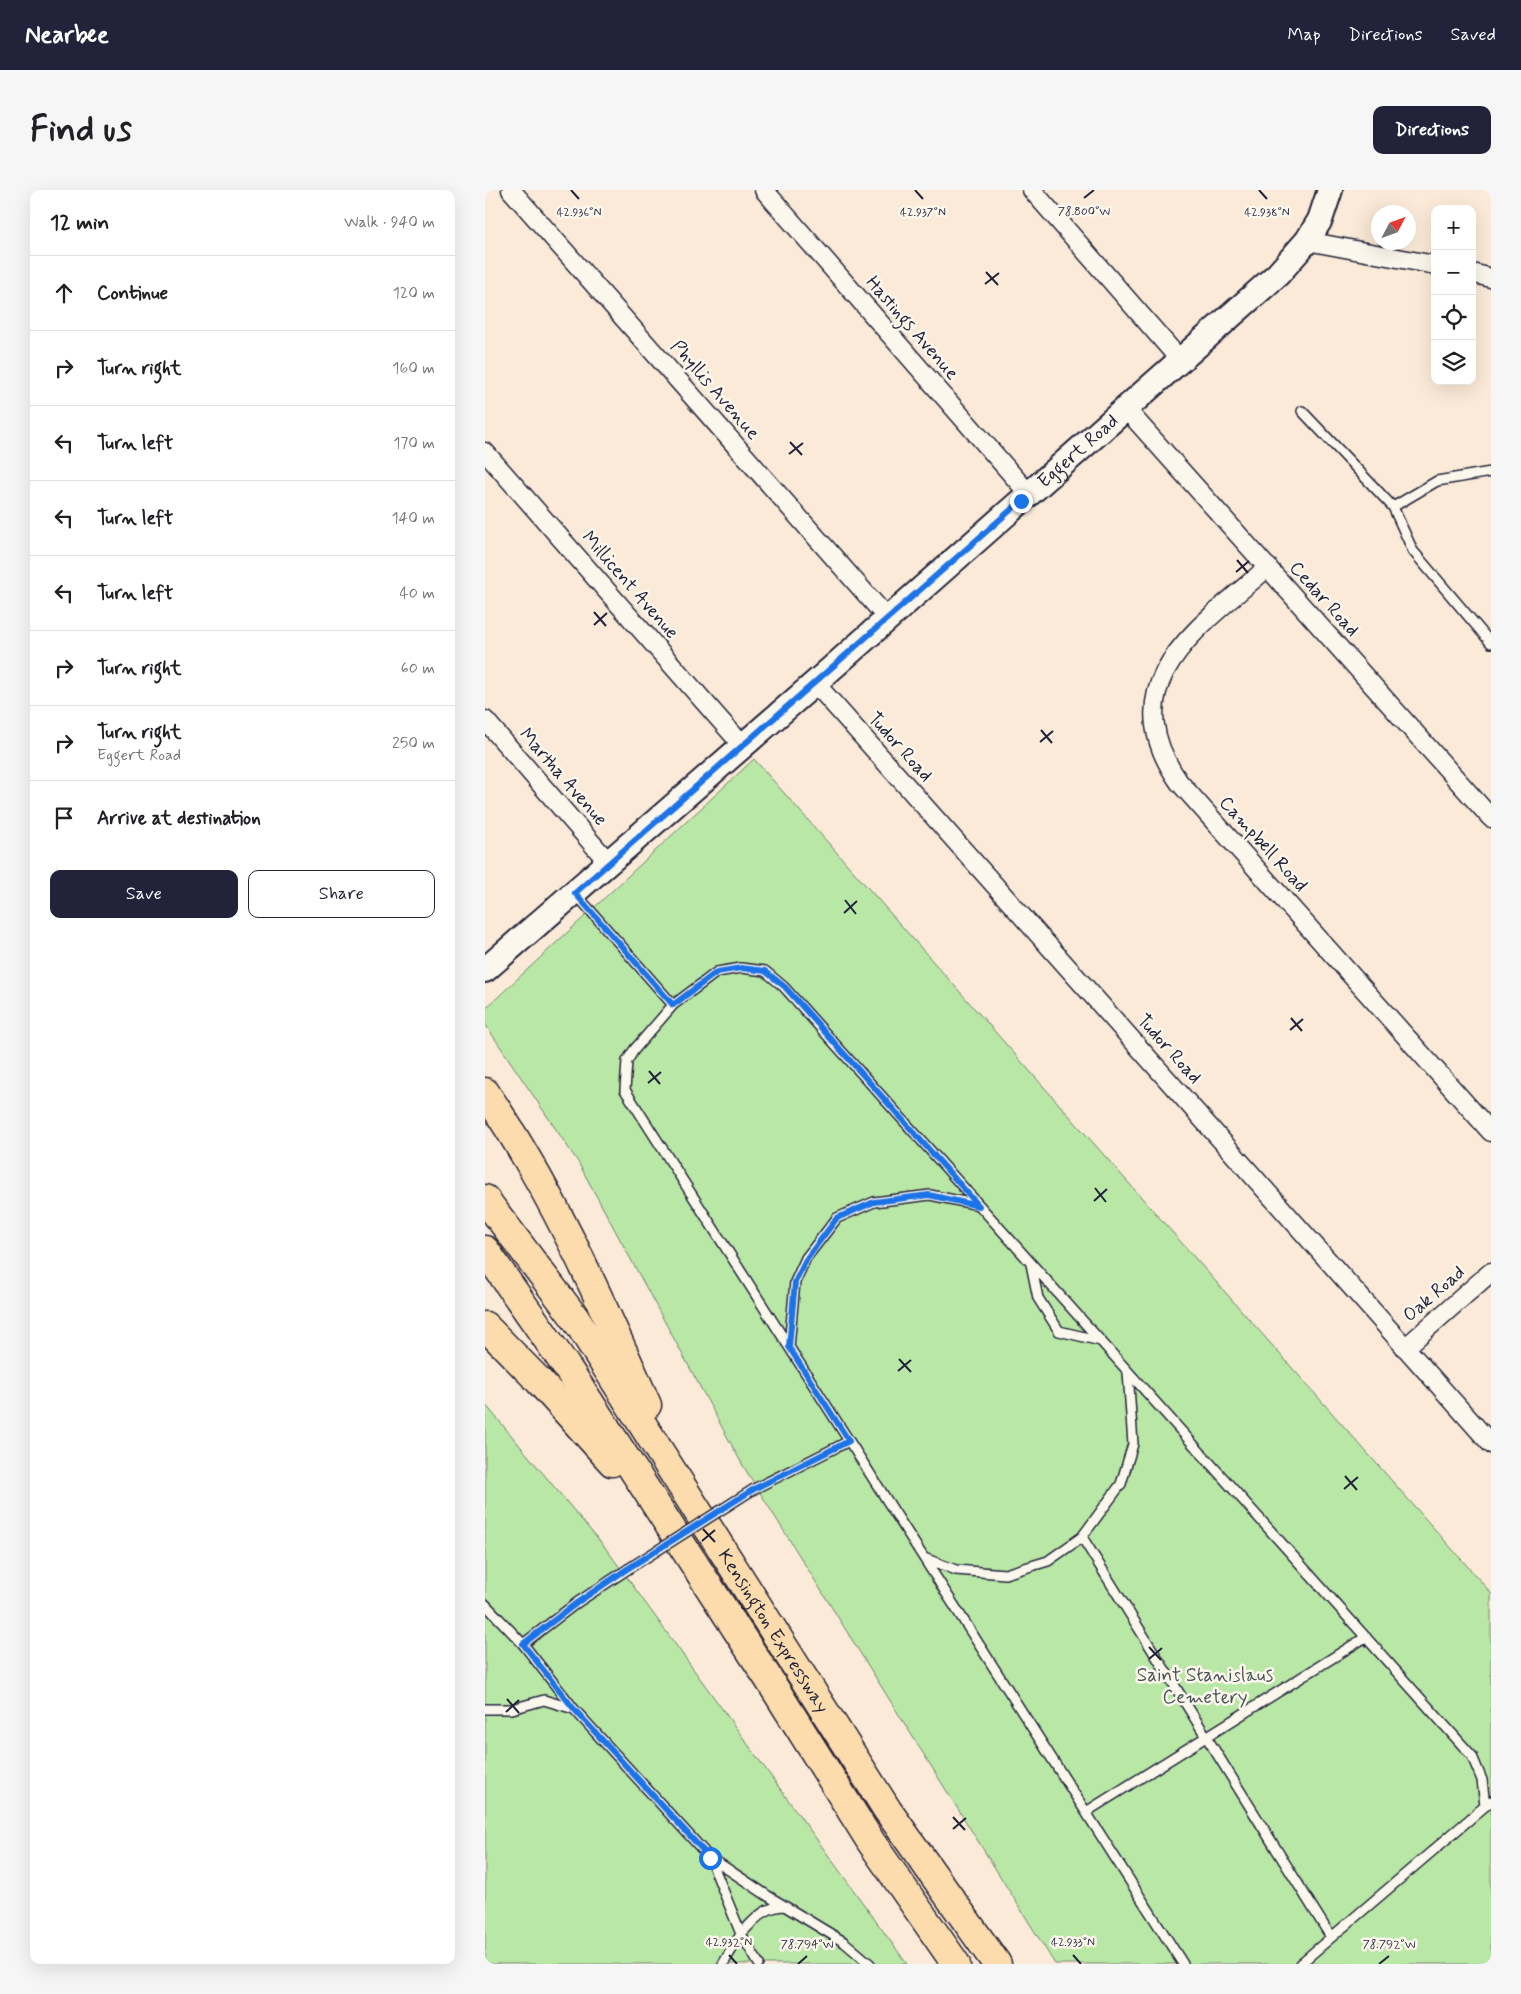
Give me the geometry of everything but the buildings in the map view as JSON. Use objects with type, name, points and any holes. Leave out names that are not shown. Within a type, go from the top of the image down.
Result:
[{"type":"highway","points":[[485,1092],[524,1152],[584,1264],[680,1482]]},
{"type":"highway","name":"Kensington Expressway","points":[[485,1199],[575,1318],[888,1811],[997,1964]]},
{"type":"highway","name":"Kensington Expressway","points":[[485,1250],[568,1369],[871,1842],[956,1964]]},
{"type":"highway","points":[[485,1326],[539,1381],[667,1522]]},
{"type":"street","name":"Phyllis Avenue","points":[[511,190],[888,619]]},
{"type":"street","name":"Hastings Avenue","points":[[764,190],[1029,494]]},
{"type":"street","points":[[1032,190],[1181,360]]},
{"type":"street","name":"Eggert Road","points":[[486,967],[575,893],[815,683],[1278,274],[1307,241],[1319,220],[1331,190]]},
{"type":"street","points":[[1307,241],[1431,264]]},
{"type":"street","points":[[1476,274],[1491,278]]},
{"type":"street","name":"Cedar Road","points":[[1126,408],[1491,818]]},
{"type":"street","name":"Millicent Avenue","points":[[485,452],[743,746]]},
{"type":"street","name":"Campbell Road","points":[[1268,567],[1195,632],[1171,659],[1156,695],[1156,730],[1161,751],[1179,782],[1491,1132]]},
{"type":"street","name":"Tudor Road","points":[[815,683],[1491,1444]]},
{"type":"street","name":"Martha Avenue","points":[[485,720],[609,862]]},
{"type":"street","name":"Oak Road","points":[[1405,1348],[1491,1272]]},
{"type":"lane","points":[[1303,411],[1393,507],[1413,551],[1491,643]]},
{"type":"lane","points":[[1393,507],[1437,481],[1491,472]]},
{"type":"lane","points":[[575,893],[673,1005]]},
{"type":"lane","points":[[1183,1964],[625,1090],[627,1062],[634,1050],[673,1005],[717,972],[741,968],[765,971],[785,987],[1472,1756],[1482,1780],[1488,1803],[1300,1964]]},
{"type":"lane","points":[[789,1347],[795,1282],[807,1258],[837,1218],[874,1202],[929,1195],[979,1206]]},
{"type":"lane","points":[[1031,1264],[1038,1298],[1059,1331],[1101,1341]]},
{"type":"lane","points":[[924,1558],[956,1570],[1005,1574],[1048,1561],[1082,1537],[1121,1484],[1133,1444],[1128,1372]]},
{"type":"lane","points":[[523,1644],[578,1602],[627,1569],[754,1489],[849,1441]]},
{"type":"lane","points":[[1082,1537],[1331,1937]]},
{"type":"lane","points":[[485,1604],[523,1644],[574,1709],[710,1858],[844,1942],[870,1964]]},
{"type":"lane","points":[[1086,1812],[1366,1638]]},
{"type":"lane","points":[[485,1709],[512,1709],[544,1700],[574,1709]]},
{"type":"lane","points":[[710,1858],[741,1934],[759,1964]]},
{"type":"lane","points":[[723,1964],[741,1934],[763,1912],[775,1906],[785,1906]]},
{"type":"green space","name":"Saint Stanislaus Cemetery","points":[[754,759],[1491,1593],[1491,1964],[1055,1964],[742,1464],[578,1162],[485,1024],[485,1009]]},
{"type":"green space","points":[[485,1404],[607,1550],[907,1964],[485,1964]]},
{"type":"route","points":[[710,1858],[574,1709],[523,1644],[578,1602],[627,1569],[754,1489],[849,1441],[789,1347],[791,1309],[795,1282],[807,1258],[837,1218],[874,1202],[929,1195],[979,1206],[785,987],[765,971],[741,968],[717,972],[673,1005],[575,893],[1021,501]]}]
